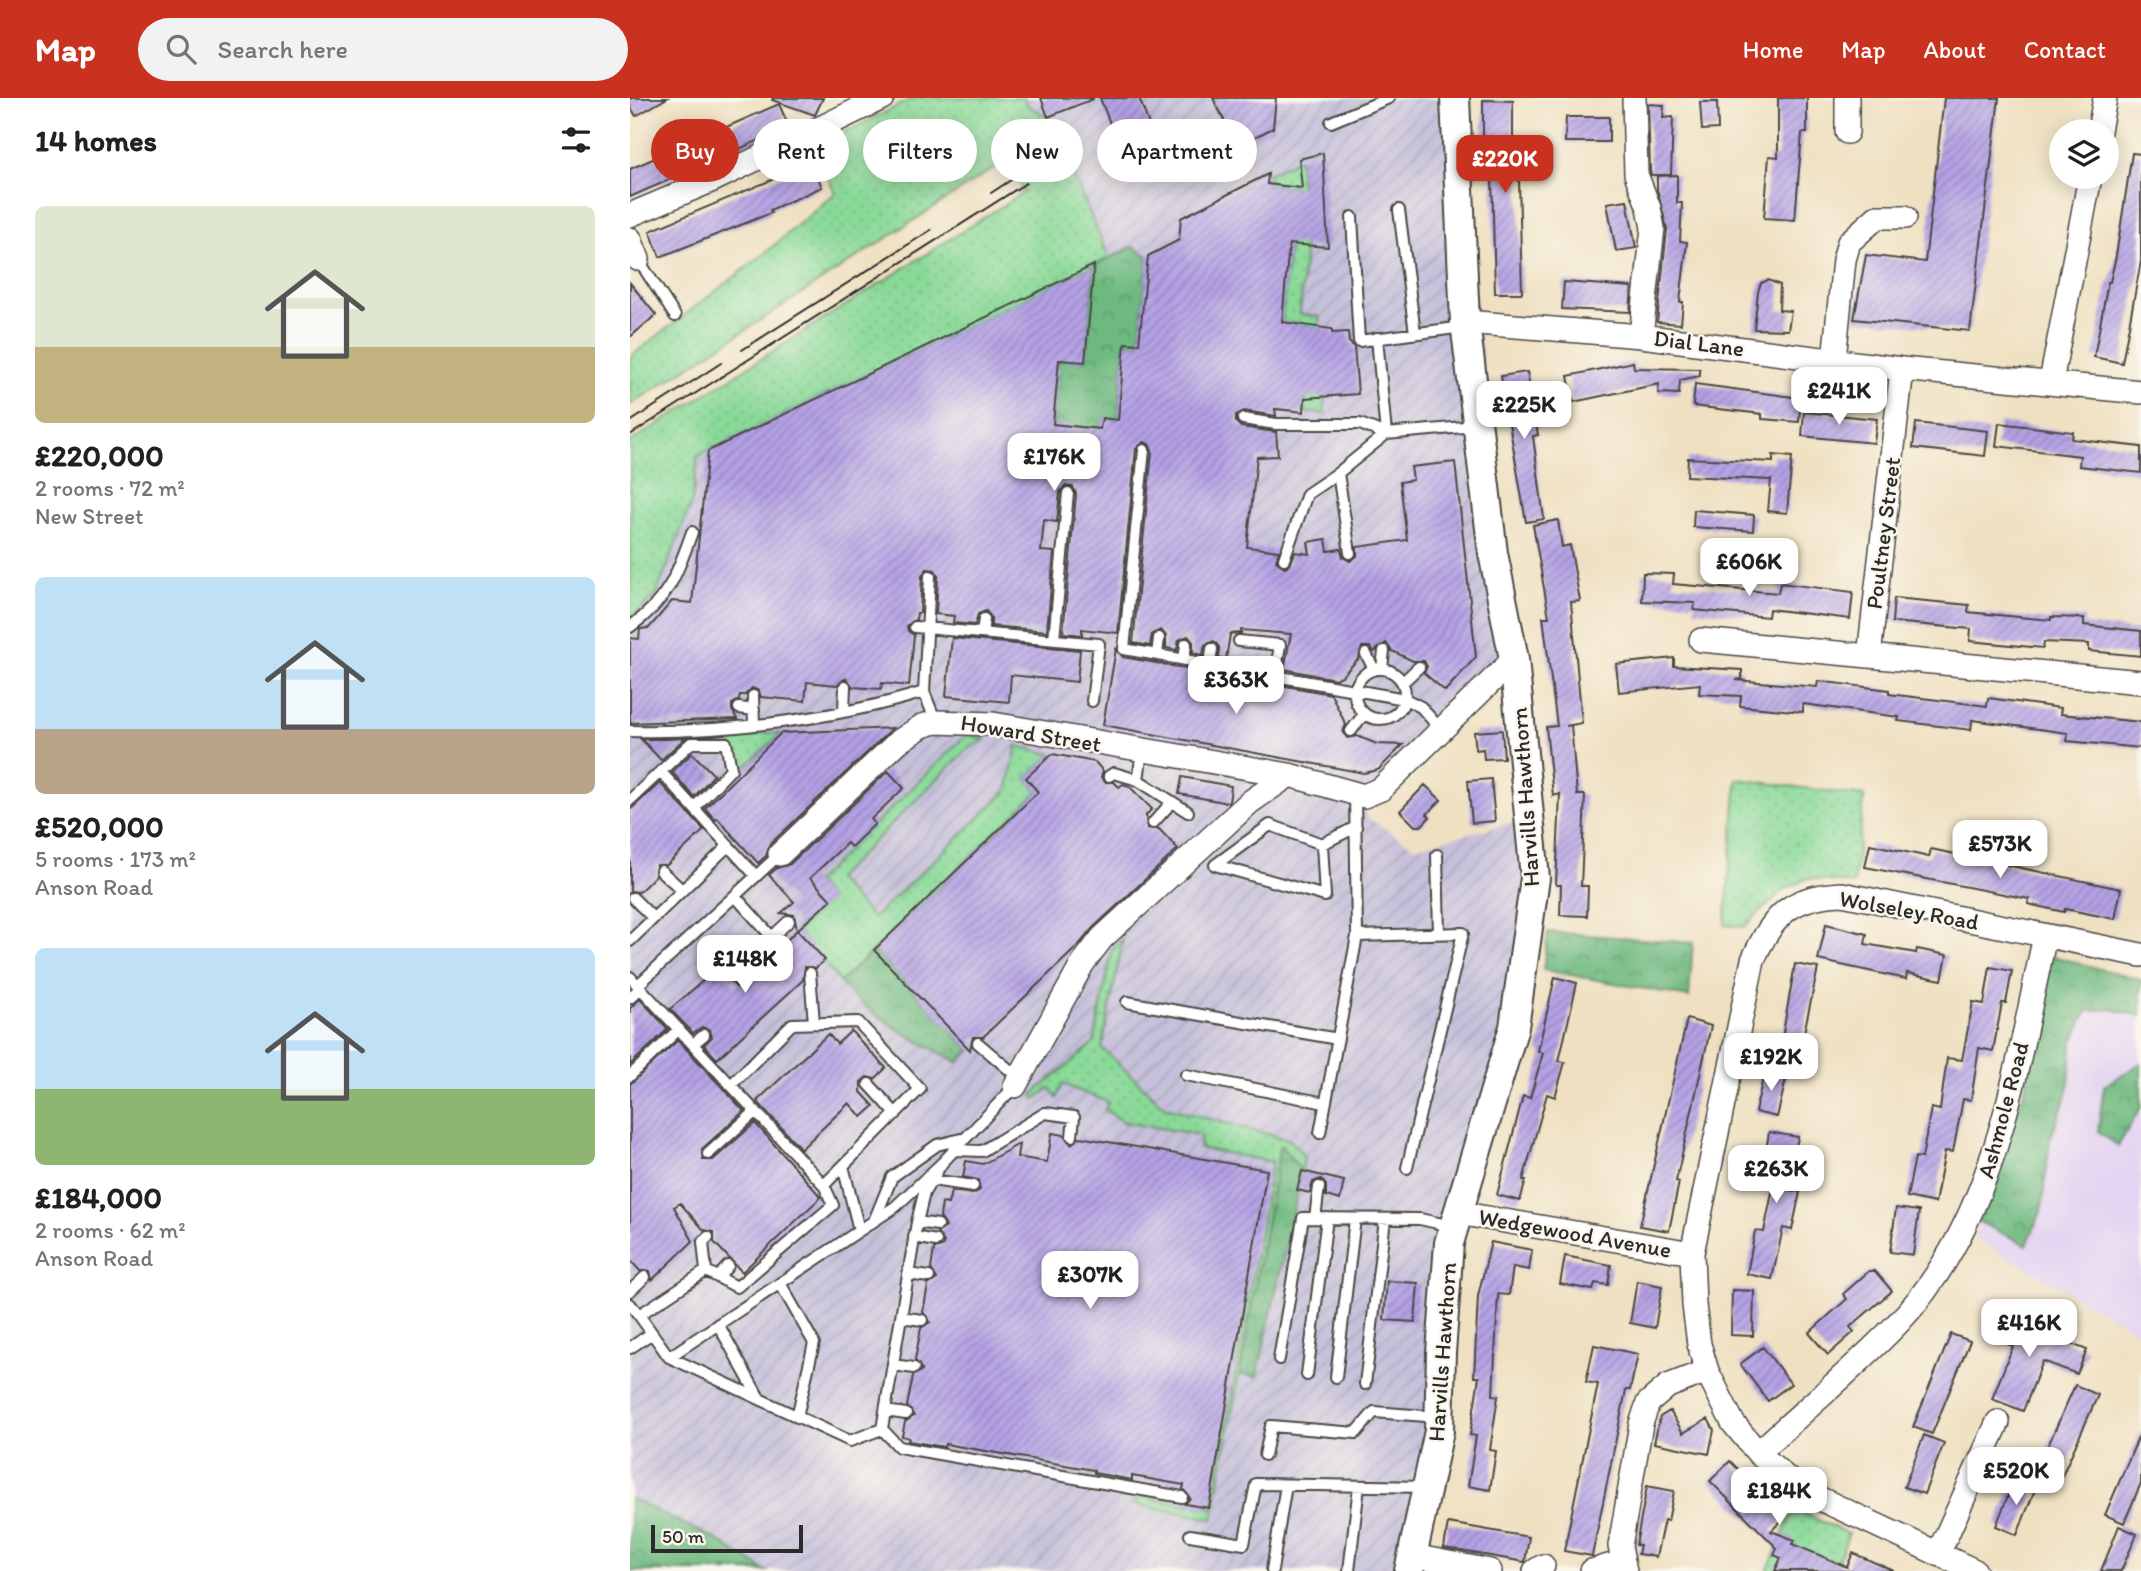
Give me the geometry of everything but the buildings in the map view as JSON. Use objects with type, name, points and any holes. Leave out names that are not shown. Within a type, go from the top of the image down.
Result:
[{"type":"street","name":"Harvills Hawthorn","points":[[1455,98],[1466,324],[1493,553],[1514,659],[1535,878],[1514,1027],[1456,1220],[1446,1276],[1439,1417],[1429,1488],[1411,1563],[1490,1571]]},
{"type":"street","points":[[1634,98],[1636,174],[1649,208],[1653,228],[1641,336]]},
{"type":"street","points":[[1847,98],[1847,132]]},
{"type":"street","points":[[2101,119],[2105,98]]},
{"type":"street","points":[[630,215],[872,100]]},
{"type":"street","points":[[2051,382],[2088,189]]},
{"type":"street","points":[[1834,360],[1844,260],[1849,242],[1877,217],[1905,217]]},
{"type":"street","name":"Dial Lane","points":[[1466,324],[1641,336],[1902,369],[2141,392]]},
{"type":"street","name":"Poultney Street","points":[[1869,656],[1902,369]]},
{"type":"street","points":[[1702,640],[2141,682]]},
{"type":"street","points":[[1356,794],[1364,796],[1381,789],[1514,659]]},
{"type":"street","name":"Howard Street","points":[[780,854],[879,756],[922,726],[936,722],[993,724],[1110,740],[1142,751],[1235,758],[1289,775],[1314,777],[1356,794]]},
{"type":"street","points":[[1017,1082],[1075,970],[1102,938],[1250,802],[1289,775]]},
{"type":"street","name":"Wolseley Road","points":[[1975,1571],[1798,1489],[1758,1453],[1733,1423],[1707,1371],[1699,1344],[1693,1306],[1692,1253],[1746,988],[1763,936],[1778,916],[1797,902],[1817,895],[1842,894],[2141,956]]},
{"type":"street","name":"Ashmole Road","points":[[1758,1453],[1899,1322],[1923,1292],[1956,1240],[1981,1190],[2004,1125],[2045,936]]},
{"type":"street","name":"Wedgewood Avenue","points":[[1456,1220],[1692,1253]]},
{"type":"street","points":[[1592,1571],[1624,1566],[1620,1546],[1641,1424],[1648,1403],[1668,1386],[1707,1371]]},
{"type":"street","points":[[1938,1554],[1998,1422]]},
{"type":"lane","points":[[1331,122],[1389,98]]},
{"type":"lane","points":[[1399,210],[1415,333]]},
{"type":"lane","points":[[1352,216],[1359,341],[1466,324]]},
{"type":"lane","points":[[634,249],[675,316]]},
{"type":"lane","points":[[1377,338],[1386,434]]},
{"type":"lane","points":[[1243,419],[1276,424],[1360,424],[1386,434],[1478,426]]},
{"type":"lane","points":[[1284,559],[1307,494],[1386,434]]},
{"type":"lane","points":[[1122,661],[1144,450]]},
{"type":"lane","points":[[1338,473],[1349,553]]},
{"type":"lane","points":[[1054,639],[1068,494]]},
{"type":"lane","points":[[630,627],[663,599],[676,579],[692,532]]},
{"type":"lane","points":[[930,576],[920,628],[923,692],[936,722]]},
{"type":"lane","points":[[982,633],[984,619]]},
{"type":"lane","points":[[920,628],[1100,644]]},
{"type":"lane","points":[[1092,701],[1101,631]]},
{"type":"lane","points":[[1157,655],[1159,638]]},
{"type":"lane","points":[[1239,641],[1280,645],[1275,676]]},
{"type":"lane","points":[[1184,660],[1186,644]]},
{"type":"lane","points":[[1124,649],[1275,676],[1310,677],[1355,691],[1405,699],[1421,707],[1441,730]]},
{"type":"lane","points":[[1210,664],[1212,649]]},
{"type":"lane","points":[[1366,654],[1378,669],[1397,675],[1402,682],[1405,699],[1396,714],[1380,720],[1364,714],[1355,701],[1355,691],[1360,678],[1378,669],[1384,650]]},
{"type":"lane","points":[[1402,682],[1419,667]]},
{"type":"lane","points":[[1227,680],[1229,668]]},
{"type":"lane","points":[[1248,684],[1250,672]]},
{"type":"lane","points":[[844,711],[845,686]]},
{"type":"lane","points":[[630,731],[646,725],[754,724],[886,704],[923,692]]},
{"type":"lane","points":[[753,696],[754,724]]},
{"type":"lane","points":[[739,708],[754,710]]},
{"type":"lane","points":[[1351,731],[1364,714]]},
{"type":"lane","points":[[630,800],[691,743],[726,743],[730,769],[694,808]]},
{"type":"lane","points":[[1138,780],[1142,751]]},
{"type":"lane","points":[[660,772],[694,808],[716,824],[728,846],[756,876]]},
{"type":"lane","points":[[1109,776],[1114,773],[1138,780],[1188,812]]},
{"type":"lane","points":[[1320,1133],[1357,936],[1356,794]]},
{"type":"lane","points":[[1153,823],[1172,802]]},
{"type":"lane","points":[[1322,844],[1325,896],[1215,866],[1270,825],[1322,844],[1356,827]]},
{"type":"lane","points":[[631,938],[728,846]]},
{"type":"lane","points":[[630,998],[636,983],[780,854]]},
{"type":"lane","points":[[1437,855],[1439,933]]},
{"type":"lane","points":[[661,871],[682,890]]},
{"type":"lane","points":[[735,896],[776,942],[789,921]]},
{"type":"lane","points":[[633,898],[653,918]]},
{"type":"lane","points":[[1357,936],[1463,933],[1407,1168]]},
{"type":"lane","points":[[810,973],[814,1023]]},
{"type":"lane","points":[[636,983],[655,1009],[679,1029],[824,1185],[833,1205],[737,1287],[706,1271]]},
{"type":"lane","points":[[1127,1002],[1338,1039]]},
{"type":"lane","points":[[731,1084],[792,1024],[858,1022],[920,1089],[824,1185]]},
{"type":"lane","points":[[630,1076],[679,1029]]},
{"type":"lane","points":[[693,1044],[704,1035]]},
{"type":"lane","points":[[669,1357],[895,1207],[942,1163],[961,1139],[1017,1082],[978,1043]]},
{"type":"lane","points":[[1186,1075],[1325,1103]]},
{"type":"lane","points":[[869,1084],[896,1114]]},
{"type":"lane","points":[[708,1154],[755,1111]]},
{"type":"lane","points":[[953,1150],[982,1151],[1045,1113],[1074,1117],[1072,1136]]},
{"type":"lane","points":[[874,1221],[892,1177],[937,1145],[961,1139]]},
{"type":"lane","points":[[882,1430],[917,1222],[924,1194],[942,1163]]},
{"type":"lane","points":[[843,1166],[859,1230]]},
{"type":"lane","points":[[932,1180],[973,1186]]},
{"type":"lane","points":[[1315,1218],[1319,1187]]},
{"type":"lane","points":[[1279,1359],[1303,1217],[1456,1220]]},
{"type":"lane","points":[[1307,1375],[1327,1218]]},
{"type":"lane","points":[[1336,1377],[1355,1219]]},
{"type":"lane","points":[[1365,1384],[1385,1219]]},
{"type":"lane","points":[[917,1222],[938,1225]]},
{"type":"lane","points":[[706,1271],[703,1242],[708,1237]]},
{"type":"lane","points":[[914,1237],[936,1241]]},
{"type":"lane","points":[[718,1277],[728,1266]]},
{"type":"lane","points":[[639,1315],[706,1271]]},
{"type":"lane","points":[[908,1274],[929,1277]]},
{"type":"lane","points":[[630,1291],[645,1276]]},
{"type":"lane","points":[[780,1283],[814,1343],[797,1416]]},
{"type":"lane","points":[[630,1304],[669,1357],[850,1441],[882,1430]]},
{"type":"lane","points":[[901,1317],[922,1320]]},
{"type":"lane","points":[[718,1324],[760,1399]]},
{"type":"lane","points":[[630,1348],[652,1333]]},
{"type":"lane","points":[[893,1365],[914,1368]]},
{"type":"lane","points":[[886,1410],[906,1414]]},
{"type":"lane","points":[[1265,1455],[1271,1426],[1356,1433],[1374,1412],[1439,1417]]},
{"type":"lane","points":[[882,1430],[899,1447],[1000,1459],[1182,1497]]},
{"type":"lane","points":[[1190,1535],[1244,1544],[1256,1484],[1429,1488]]},
{"type":"lane","points":[[1272,1570],[1286,1485]]},
{"type":"lane","points":[[1349,1571],[1359,1486]]},
{"type":"shaded area","points":[[1024,98],[1455,98],[1514,659],[1364,797],[1366,817],[1415,847],[1531,818],[1535,878],[1460,1205],[1409,1571],[630,1571],[630,618],[656,595],[692,501],[698,456],[1109,258],[1069,182],[1083,182],[1083,119],[1035,119]]},
{"type":"shaded area","points":[[2052,956],[2141,980],[2141,1334],[1974,1238],[2025,1089]]},
{"type":"green space","points":[[914,98],[1024,98],[1027,105],[1049,119],[991,119],[991,170],[977,179],[977,119],[872,119]]},
{"type":"green space","points":[[863,123],[863,182],[973,182],[630,405],[630,357],[764,254],[835,193],[830,182],[849,182],[849,130]]},
{"type":"green space","points":[[1299,159],[1305,245],[1300,314],[1319,316],[1325,414],[1304,412],[1313,326],[1282,322],[1295,187],[1267,184],[1268,174]]},
{"type":"green space","points":[[1018,182],[1076,182],[1109,258],[698,456],[692,501],[656,595],[630,618],[630,442],[1024,192]]},
{"type":"green space","points":[[1133,247],[1148,256],[1139,344],[1125,343],[1118,420],[1102,418],[1099,444],[1053,424],[1059,360],[1085,362],[1094,265]]},
{"type":"green space","points":[[781,733],[736,775],[730,735]]},
{"type":"green space","points":[[967,734],[985,739],[967,750],[836,879],[873,918],[1007,791],[1017,746],[1052,754],[1026,778],[1038,792],[840,982],[797,930],[830,900],[815,882]]},
{"type":"green space","points":[[1737,779],[1864,796],[1854,884],[1808,878],[1783,890],[1744,927],[1725,925]]},
{"type":"green space","points":[[1548,932],[1693,943],[1689,997],[1543,970]]},
{"type":"green space","points":[[1123,939],[1102,1048],[1165,1107],[1290,1140],[1304,1156],[1302,1171],[1280,1146],[1213,1519],[1132,1504],[1140,1497],[1212,1508],[1272,1162],[1199,1148],[1201,1135],[1124,1122],[1105,1110],[1108,1102],[1062,1084],[1057,1098],[1050,1088],[1035,1099],[1033,1094],[1094,1043],[1112,950]]},
{"type":"green space","points":[[874,950],[970,1050],[958,1062],[878,1017],[840,982]]},
{"type":"green space","points":[[2052,956],[2141,980],[2141,1016],[2111,1009],[2087,1011],[2073,1041],[2068,1091],[2050,1140],[2042,1209],[2027,1245],[1979,1222],[2025,1089]]},
{"type":"green space","points":[[2141,1063],[2141,1107],[2118,1146],[2098,1131],[2104,1086]]},
{"type":"green space","points":[[1280,1145],[1302,1171],[1257,1377],[1240,1374]]},
{"type":"green space","points":[[630,1498],[713,1538],[766,1571],[630,1571]]},
{"type":"green space","points":[[1794,1509],[1849,1534],[1834,1571],[1767,1571]]},
{"type":"tram line","points":[[991,193],[1008,182]]},
{"type":"tram line","points":[[630,435],[1026,183]]},
{"type":"tram line","points":[[742,350],[931,230]]},
{"type":"tram line","points":[[630,422],[721,363]]}]
